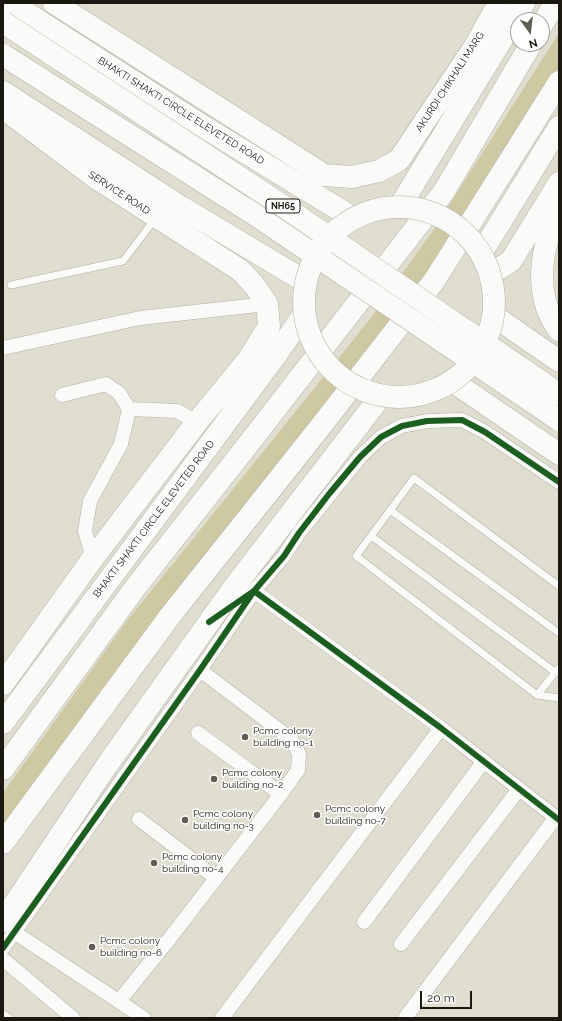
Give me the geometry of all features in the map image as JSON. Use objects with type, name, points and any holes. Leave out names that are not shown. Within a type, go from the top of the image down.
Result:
[{"type":"main road","name":"BHAKTI SHAKTI CIRCLE ELEVETED ROAD","points":[[11,3],[204,127],[353,218]]},
{"type":"main road","name":"AKURDI CHIKHALI MARG","points":[[54,3],[324,174],[352,177],[379,172],[399,160],[475,46],[500,3]]},
{"type":"main road","points":[[400,206],[524,3]]},
{"type":"main road","points":[[550,12],[555,3]]},
{"type":"main road","name":"NH65","points":[[3,22],[277,202],[559,394]]},
{"type":"main road","points":[[3,768],[135,588],[443,193],[526,52]]},
{"type":"main road","name":"NH65","points":[[3,55],[254,214],[559,420]]},
{"type":"main road","points":[[3,843],[170,616],[434,281],[559,82]]},
{"type":"main road","points":[[3,92],[181,207],[306,282]]},
{"type":"main road","name":"SERVICE ROAD","points":[[3,108],[96,178],[240,270],[254,285],[267,304]]},
{"type":"main road","points":[[482,252],[559,127]]},
{"type":"main road","points":[[491,274],[511,261],[559,183]]},
{"type":"main road","points":[[400,206],[432,212],[460,228],[482,252],[491,274],[495,294],[494,316],[489,335],[480,353],[468,368],[452,381],[436,390],[418,395],[400,397],[381,396],[353,386],[329,367],[312,342],[304,314],[306,282],[315,256],[331,235],[353,218],[376,209],[400,206]]},
{"type":"main road","points":[[559,213],[551,226],[541,266],[542,288],[549,314],[559,330]]},
{"type":"main road","points":[[4,680],[93,558],[197,422],[248,360],[269,326],[267,304]]},
{"type":"main road","name":"BHAKTI SHAKTI CIRCLE ELEVETED ROAD","points":[[5,721],[276,355],[304,314]]},
{"type":"main road","points":[[494,316],[559,361]]},
{"type":"main road","points":[[452,381],[559,454]]},
{"type":"main road","points":[[9,927],[106,765],[209,622],[244,589],[381,396]]},
{"type":"street","points":[[3,348],[140,318],[267,304]]},
{"type":"street","points":[[62,395],[106,384],[119,393],[129,409],[121,444],[90,501],[85,531],[93,558]]},
{"type":"street","points":[[129,409],[177,411],[197,422]]},
{"type":"street","points":[[3,948],[9,927],[200,670],[244,589],[284,556],[299,533],[329,494],[360,457],[381,438],[402,426],[427,421],[462,420],[485,432],[559,482]]},
{"type":"street","points":[[244,589],[441,728],[558,819],[405,1018]]},
{"type":"street","points":[[119,1001],[216,878],[298,770],[299,754],[291,739],[200,670]]},
{"type":"street","points":[[222,1018],[441,728]]},
{"type":"street","points":[[198,733],[281,794]]},
{"type":"street","points":[[364,922],[484,761]]},
{"type":"street","points":[[401,944],[519,789]]},
{"type":"street","points":[[140,819],[216,878]]},
{"type":"street","points":[[9,927],[144,1018]]},
{"type":"street","points":[[3,959],[73,1018]]},
{"type":"lane","points":[[12,285],[123,262],[157,217]]},
{"type":"lane","points":[[559,586],[414,478],[356,556],[537,695],[559,698]]},
{"type":"lane","points":[[390,510],[559,633]]},
{"type":"lane","points":[[371,536],[557,670],[537,695]]},
{"type":"shaded area","points":[[559,33],[559,77],[446,256],[3,837],[3,793],[126,622],[370,319],[432,232],[547,52],[550,52],[550,47]]},
{"type":"cycle path","points":[[209,622],[254,591],[284,556],[299,533],[360,457],[381,437],[402,426],[427,421],[462,420],[485,432],[559,482]]},
{"type":"cycle path","points":[[3,948],[200,670],[254,591],[441,728],[559,820]]},
{"type":"place","name":"Pcmc colony building no-1","points":[[245,737]]},
{"type":"place","name":"Pcmc colony building no-2","points":[[214,779]]},
{"type":"place","name":"Pcmc colony building no-7","points":[[317,815]]},
{"type":"place","name":"Pcmc colony building no-3","points":[[185,820]]},
{"type":"place","name":"Pcmc colony building no-4","points":[[154,863]]},
{"type":"place","name":"Pcmc colony building no-6","points":[[92,947]]}]
